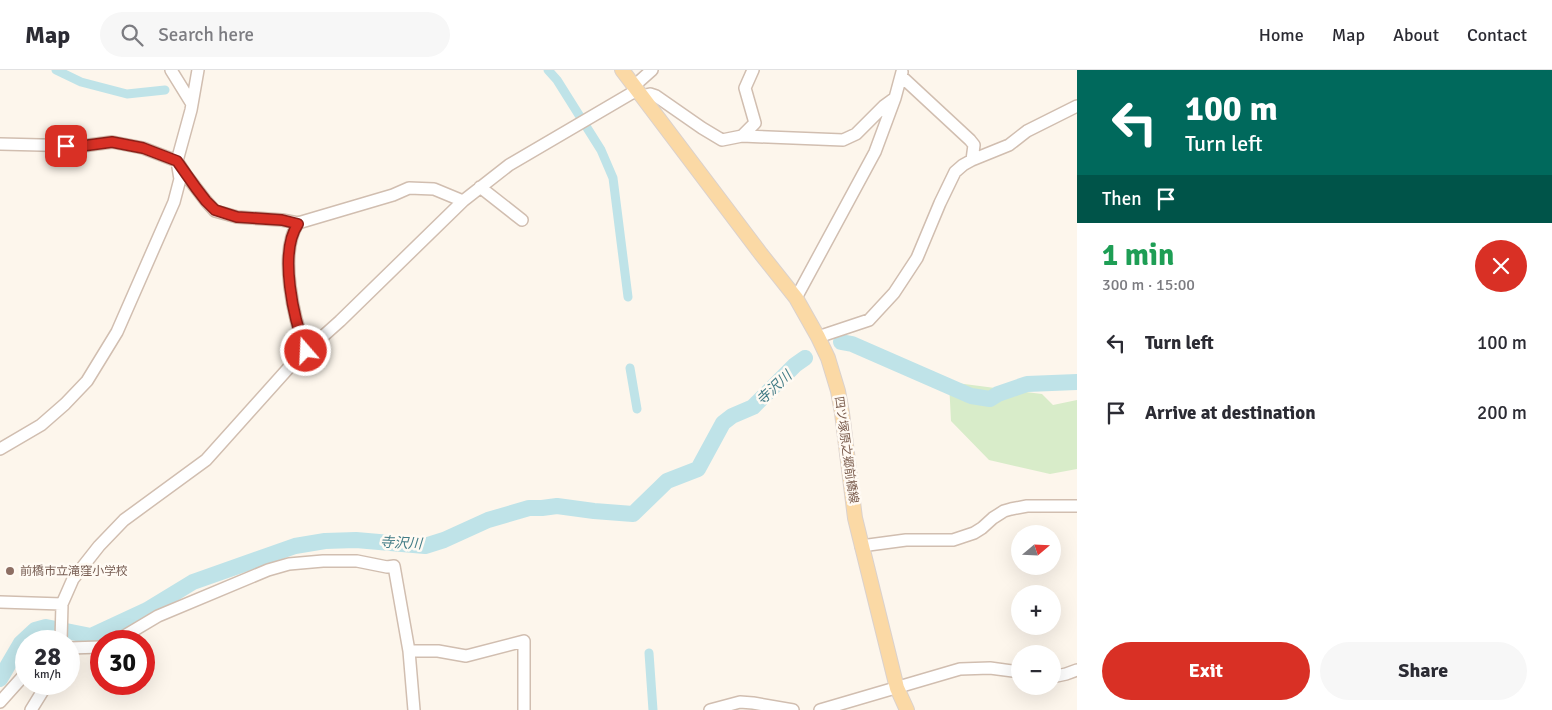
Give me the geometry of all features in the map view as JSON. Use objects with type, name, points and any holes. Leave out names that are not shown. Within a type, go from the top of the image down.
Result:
[{"type":"main road","name":"四ツ塚原之郷前橋線","points":[[622,70],[796,298],[818,336],[828,358],[838,391],[842,413],[855,518],[861,546],[897,688],[907,710]]},
{"type":"street","points":[[171,70],[192,104]]},
{"type":"street","points":[[0,449],[41,425],[65,404],[87,381],[117,332],[174,202],[180,179],[177,161],[192,104],[198,70]]},
{"type":"street","points":[[62,630],[62,604],[73,579],[99,546],[124,520],[206,460],[293,363],[340,321],[463,201],[509,165],[638,91],[652,70]]},
{"type":"street","points":[[742,136],[755,123],[745,88],[753,70]]},
{"type":"street","points":[[796,298],[875,152],[902,73],[970,140],[974,145],[972,160]]},
{"type":"street","points":[[638,91],[656,96],[722,140],[742,136],[843,140],[856,134],[884,106],[895,98]]},
{"type":"street","points":[[818,336],[869,320],[894,293],[917,258],[955,172],[972,160],[1009,145],[1027,131],[1077,106]]},
{"type":"street","points":[[0,144],[82,146],[112,142],[143,148],[177,161],[206,201],[215,210],[237,217],[282,220],[298,224],[393,195],[409,188],[434,189],[463,201]]},
{"type":"street","points":[[480,187],[522,220]]},
{"type":"street","points":[[298,224],[292,232],[289,265],[293,308],[306,351]]},
{"type":"street","points":[[861,546],[906,540],[953,540],[974,533],[998,514],[1012,509],[1027,506],[1077,506]]},
{"type":"street","points":[[134,630],[158,616],[268,570],[289,564],[322,561],[357,561],[387,567],[394,566],[409,651],[414,710]]},
{"type":"street","points":[[0,602],[62,604]]},
{"type":"street","points":[[409,651],[438,651],[466,656],[524,641],[524,710]]},
{"type":"street","points":[[820,710],[960,669],[990,668],[1011,671]]},
{"type":"street","points":[[1061,675],[1077,670]]},
{"type":"street","points":[[0,702],[15,685]]},
{"type":"street","points":[[34,708],[41,695]]},
{"type":"street","points":[[710,710],[740,702],[793,710]]},
{"type":"green space","points":[[949,382],[1042,394],[1053,405],[1077,400],[1077,469],[1050,474],[989,460],[951,421]]},
{"type":"waterway","points":[[56,70],[81,82],[127,94],[165,90]]},
{"type":"waterway","points":[[548,70],[557,80],[601,150],[613,178],[628,297]]},
{"type":"waterway","name":"寺沢川","points":[[841,342],[852,344],[971,396],[990,399],[998,394],[1027,384],[1077,382]]},
{"type":"waterway","name":"寺沢川","points":[[0,679],[21,643],[35,630],[46,627],[91,636],[147,610],[193,582],[295,546],[325,541],[356,540],[425,546],[444,540],[488,520],[529,508],[557,506],[633,514],[667,481],[698,469],[723,423],[732,416],[753,407],[795,365],[805,358]]},
{"type":"waterway","points":[[630,368],[637,409]]},
{"type":"waterway","points":[[649,653],[653,710]]},
{"type":"place","name":"前橋市立滝窪小学校","points":[[10,571]]},
{"type":"route","points":[[66,146],[112,142],[143,148],[177,161],[206,201],[215,210],[237,217],[282,220],[298,224],[292,232],[289,265],[293,308],[306,351]]}]
